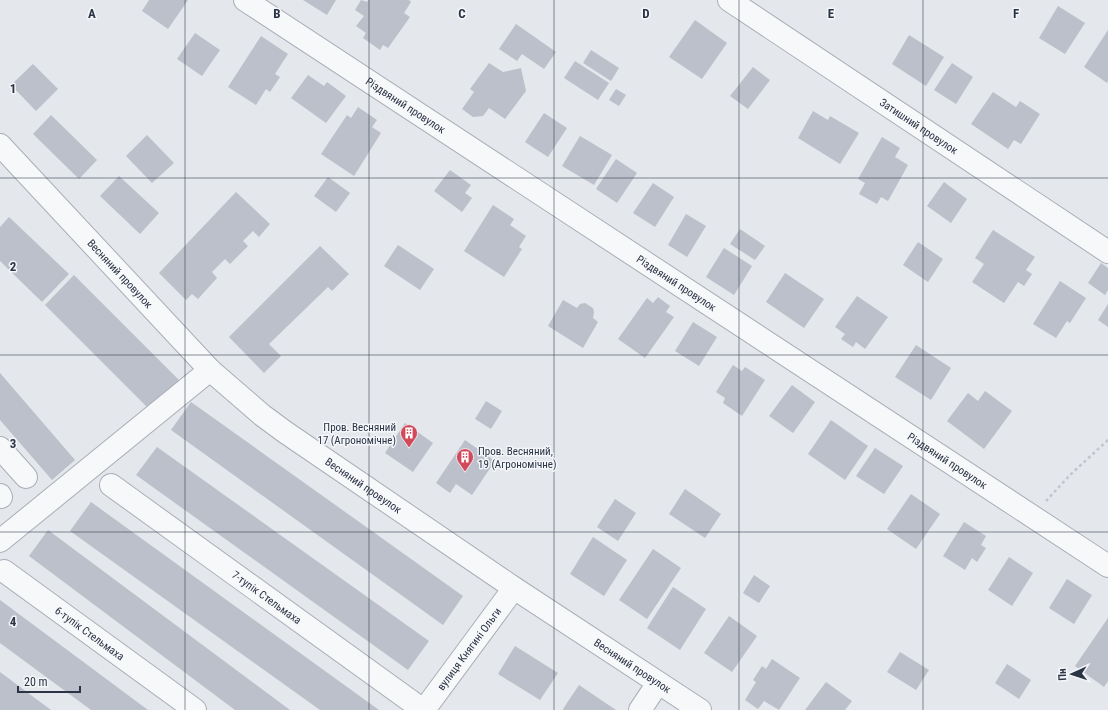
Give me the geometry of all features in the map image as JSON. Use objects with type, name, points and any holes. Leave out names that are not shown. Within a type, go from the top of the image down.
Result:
[{"type":"street","name":"Різдвяний провулок","points":[[245,0],[1108,566]]},
{"type":"street","name":"Затишний провулок","points":[[729,0],[1108,252]]},
{"type":"street","name":"Весняний провулок","points":[[0,145],[210,370],[262,415],[514,588],[700,710]]},
{"type":"street","points":[[0,541],[210,370]]},
{"type":"street","points":[[0,448],[26,477]]},
{"type":"street","name":"7-тупік Стельмаха","points":[[112,485],[423,710]]},
{"type":"street","name":"6-тупік Стельмаха","points":[[4,571],[195,710]]},
{"type":"street","name":"вулиця Княгині Ольги","points":[[423,710],[514,588]]},
{"type":"street","points":[[640,710],[658,683]]},
{"type":"path","points":[[1032,516],[1070,475],[1108,440]]},
{"type":"building","points":[[149,0],[188,0],[168,29],[142,11]]},
{"type":"building","points":[[303,0],[336,0],[327,15]]},
{"type":"building","points":[[361,0],[367,2],[368,0],[409,0],[411,2],[404,13],[410,17],[388,48],[383,45],[380,50],[363,38],[366,33],[356,26],[364,16],[355,10]]},
{"type":"building","points":[[1058,6],[1085,23],[1065,54],[1039,38]]},
{"type":"building","points":[[695,20],[727,43],[702,79],[669,57]]},
{"type":"building","points":[[516,24],[556,52],[544,69],[522,54],[517,61],[499,49]]},
{"type":"building","points":[[1108,30],[1108,81],[1107,83],[1084,67]]},
{"type":"building","points":[[195,33],[220,50],[202,76],[177,59]]},
{"type":"building","points":[[909,35],[944,57],[926,86],[892,64]]},
{"type":"building","points":[[261,36],[288,54],[275,74],[280,77],[270,92],[266,89],[256,105],[228,87]]},
{"type":"building","points":[[591,50],[619,68],[611,81],[583,63]]},
{"type":"building","points":[[575,61],[609,83],[598,100],[564,78]]},
{"type":"building","points":[[489,63],[503,72],[521,68],[526,91],[505,119],[489,108],[483,116],[473,117],[462,109],[474,92],[470,89]]},
{"type":"building","points":[[952,63],[973,77],[956,104],[934,90]]},
{"type":"building","points":[[33,64],[58,89],[36,111],[11,85]]},
{"type":"building","points":[[753,67],[770,80],[748,109],[730,96]]},
{"type":"building","points":[[308,75],[324,86],[327,82],[346,96],[326,123],[291,98]]},
{"type":"building","points":[[616,89],[626,95],[619,106],[609,100]]},
{"type":"building","points":[[993,92],[1016,107],[1020,101],[1040,114],[1021,144],[1014,140],[1008,149],[971,124]]},
{"type":"building","points":[[358,107],[377,120],[372,127],[381,133],[354,176],[321,154],[347,115],[351,118]]},
{"type":"building","points":[[813,111],[828,120],[830,116],[859,133],[840,164],[798,138]]},
{"type":"building","points":[[544,113],[567,128],[548,157],[525,142]]},
{"type":"building","points":[[51,115],[97,160],[79,179],[33,134]]},
{"type":"building","points":[[147,135],[174,163],[152,183],[126,156]]},
{"type":"building","points":[[580,136],[612,155],[594,185],[562,166]]},
{"type":"building","points":[[882,137],[900,148],[895,157],[908,165],[888,201],[881,197],[877,204],[859,194],[865,183],[858,179]]},
{"type":"building","points":[[616,159],[637,173],[617,203],[596,189]]},
{"type":"building","points":[[450,170],[471,185],[465,193],[472,198],[462,212],[434,191]]},
{"type":"building","points":[[119,176],[159,213],[140,234],[100,196]]},
{"type":"building","points":[[328,177],[350,193],[336,212],[314,196]]},
{"type":"building","points":[[944,182],[967,199],[951,223],[927,206]]},
{"type":"building","points":[[653,183],[674,197],[655,227],[633,213]]},
{"type":"building","points":[[236,192],[270,224],[259,237],[253,231],[243,241],[248,246],[230,264],[225,259],[212,272],[217,278],[198,299],[192,294],[186,300],[159,273]]},
{"type":"building","points":[[493,205],[514,219],[510,225],[526,236],[519,247],[522,249],[504,277],[464,251]]},
{"type":"building","points":[[686,214],[706,226],[687,257],[668,245]]},
{"type":"building","points":[[9,217],[69,274],[42,302],[0,261],[0,227]]},
{"type":"building","points":[[740,229],[765,246],[755,260],[730,244]]},
{"type":"building","points":[[993,230],[1035,257],[1026,270],[1032,274],[1024,286],[1018,282],[1004,303],[972,282],[984,264],[975,258]]},
{"type":"building","points":[[918,242],[943,259],[928,282],[903,265]]},
{"type":"building","points":[[398,245],[434,269],[420,290],[384,266]]},
{"type":"building","points":[[320,246],[349,274],[332,291],[328,287],[269,344],[281,356],[264,373],[229,337]]},
{"type":"building","points":[[724,248],[752,266],[734,295],[706,277]]},
{"type":"building","points":[[1101,263],[1108,268],[1108,290],[1105,295],[1088,283]]},
{"type":"building","points":[[785,273],[824,299],[804,328],[766,302]]},
{"type":"building","points":[[74,275],[180,381],[150,410],[45,305]]},
{"type":"building","points":[[1060,281],[1086,298],[1070,323],[1067,321],[1056,338],[1033,324]]},
{"type":"building","points":[[857,296],[888,317],[865,349],[856,342],[853,347],[841,339],[845,334],[835,327]]},
{"type":"building","points":[[658,297],[670,306],[666,312],[674,317],[645,358],[618,339],[647,298],[653,303]]},
{"type":"building","points":[[563,300],[577,308],[580,304],[585,303],[593,308],[593,318],[598,322],[583,348],[548,326]]},
{"type":"building","points":[[1108,304],[1108,327],[1098,320]]},
{"type":"building","points":[[693,322],[717,337],[699,366],[675,351]]},
{"type":"building","points":[[916,345],[951,368],[931,400],[895,377]]},
{"type":"building","points":[[733,365],[742,371],[745,367],[765,380],[742,416],[723,403],[725,398],[716,392]]},
{"type":"building","points":[[0,373],[75,460],[52,480],[0,420]]},
{"type":"building","points":[[792,385],[815,402],[793,433],[769,416]]},
{"type":"building","points":[[985,391],[1012,411],[984,449],[947,421],[968,393],[978,401]]},
{"type":"building","points":[[486,401],[502,411],[491,429],[475,419]]},
{"type":"building","points":[[191,402],[463,596],[443,625],[171,430]]},
{"type":"building","points":[[831,420],[868,446],[845,480],[808,454]]},
{"type":"building","name":"Пров. Весняний 17 (Агрономічне)","points":[[405,423],[433,443],[413,472],[385,453]]},
{"type":"building","name":"Пров. Весняний, 19 (Агрономічне)","points":[[465,440],[495,461],[472,495],[456,484],[450,493],[436,483]]},
{"type":"building","points":[[157,447],[429,641],[408,670],[136,475]]},
{"type":"building","points":[[875,448],[903,466],[884,494],[856,476]]},
{"type":"building","points":[[685,489],[721,514],[705,538],[669,514]]},
{"type":"building","points":[[911,494],[940,514],[916,549],[887,529]]},
{"type":"building","points":[[615,499],[636,513],[618,541],[597,527]]},
{"type":"building","points":[[91,502],[379,710],[320,710],[70,531]]},
{"type":"building","points":[[964,522],[986,536],[981,545],[986,548],[977,562],[972,558],[965,570],[943,556]]},
{"type":"building","points":[[48,530],[290,710],[235,710],[29,556]]},
{"type":"building","points":[[593,537],[627,560],[604,596],[570,574]]},
{"type":"building","points":[[653,549],[681,568],[647,619],[619,600]]},
{"type":"building","points":[[1009,557],[1033,573],[1012,606],[988,590]]},
{"type":"building","points":[[754,575],[770,586],[759,603],[743,593]]},
{"type":"building","points":[[1067,579],[1092,595],[1074,624],[1049,608]]},
{"type":"building","points":[[673,587],[706,609],[680,650],[647,628]]},
{"type":"building","points":[[0,600],[148,710],[91,710],[0,643]]},
{"type":"building","points":[[729,616],[757,636],[732,672],[704,653]]},
{"type":"building","points":[[1108,618],[1108,681],[1104,687],[1075,666]]},
{"type":"building","points":[[515,646],[558,673],[540,700],[498,674]]},
{"type":"building","points":[[900,652],[929,670],[916,690],[887,672]]},
{"type":"building","points":[[772,659],[800,678],[779,710],[764,701],[758,709],[745,700],[756,682],[753,680],[762,666],[766,669]]},
{"type":"building","points":[[1007,664],[1031,680],[1019,699],[995,683]]},
{"type":"building","points":[[0,672],[51,710],[0,710]]},
{"type":"building","points":[[826,682],[852,701],[845,710],[805,710]]},
{"type":"building","points":[[579,685],[616,710],[564,710],[563,709]]},
{"type":"place","name":"Пров. Весняний 17 (Агрономічне)","points":[[409,448]]},
{"type":"place","name":"Пров. Весняний, 19 (Агрономічне)","points":[[465,472]]}]
